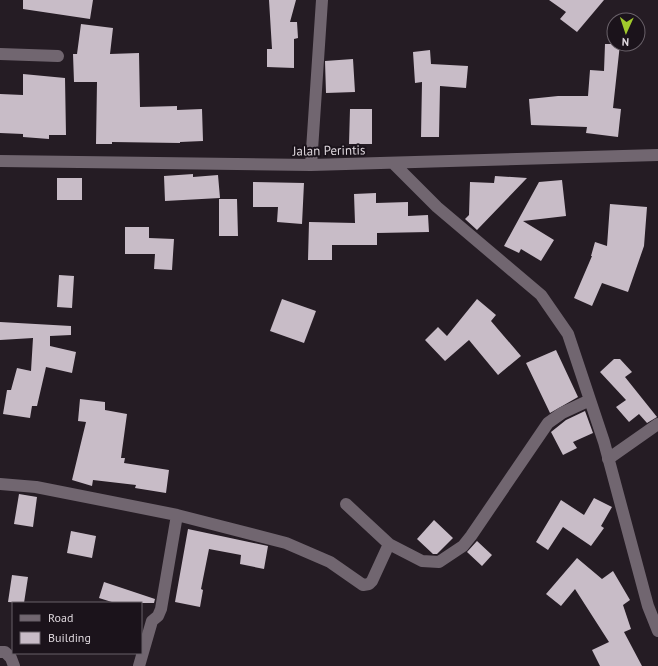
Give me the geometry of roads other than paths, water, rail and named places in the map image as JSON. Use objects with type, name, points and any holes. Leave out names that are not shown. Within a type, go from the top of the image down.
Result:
[{"type":"street","points":[[311,165],[322,0]]},
{"type":"street","points":[[0,54],[58,56]]},
{"type":"street","name":"Jalan Perintis","points":[[0,161],[311,165],[658,155]]},
{"type":"street","points":[[393,163],[436,207],[541,295],[568,334],[608,459],[648,606],[658,631]]},
{"type":"street","points":[[346,504],[389,544],[422,561],[439,562],[463,546],[471,536],[548,423],[562,413],[590,400]]},
{"type":"street","points":[[608,459],[658,424]]},
{"type":"street","points":[[0,484],[36,487],[177,515],[286,543],[330,562],[366,585],[372,581],[389,544]]},
{"type":"street","points":[[139,666],[152,621],[158,616],[161,609],[177,515]]},
{"type":"street","points":[[0,652],[5,652],[11,658],[14,666]]}]
